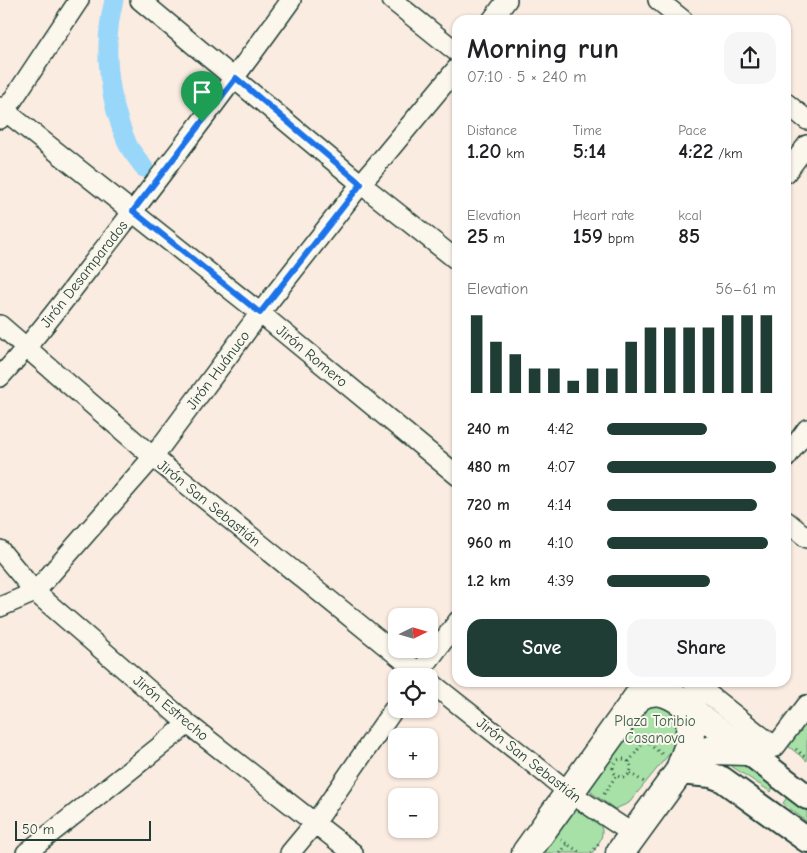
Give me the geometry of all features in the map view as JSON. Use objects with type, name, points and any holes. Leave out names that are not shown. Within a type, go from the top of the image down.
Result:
[{"type":"main road","points":[[526,853],[570,793],[640,690],[660,691],[674,696],[691,691],[691,733],[677,762],[626,843]]},
{"type":"main road","points":[[677,762],[712,750],[746,751]]},
{"type":"street","points":[[2,112],[79,0]]},
{"type":"street","points":[[140,0],[361,184],[452,256]]},
{"type":"street","name":"Jirón Desamparados","points":[[0,377],[26,348],[236,78],[291,0]]},
{"type":"street","points":[[392,0],[452,48]]},
{"type":"street","points":[[496,15],[507,0]]},
{"type":"street","points":[[658,0],[677,15]]},
{"type":"street","name":"Jirón Huánuco","points":[[0,607],[35,592],[153,457],[260,313],[361,184],[452,74]]},
{"type":"street","points":[[791,107],[807,120]]},
{"type":"street","name":"Jirón Romero","points":[[2,112],[133,211],[452,471]]},
{"type":"street","points":[[791,166],[807,145]]},
{"type":"street","name":"Jirón San Sebastián","points":[[0,325],[153,457],[411,668]]},
{"type":"street","points":[[791,451],[807,429]]},
{"type":"street","points":[[791,525],[807,538]]},
{"type":"street","name":"Jirón Estrecho","points":[[0,550],[35,592],[188,724],[353,853]]},
{"type":"street","points":[[428,668],[452,630]]},
{"type":"street","name":"Jirón San Sebastián","points":[[438,690],[570,793],[626,843]]},
{"type":"street","points":[[691,691],[775,747]]},
{"type":"street","points":[[691,691],[746,751],[807,798]]},
{"type":"street","points":[[746,751],[775,747],[807,705]]},
{"type":"street","points":[[290,853],[315,822],[388,717]]},
{"type":"street","points":[[26,853],[188,724]]},
{"type":"street","points":[[677,762],[722,779],[807,840]]},
{"type":"path","points":[[632,732],[677,762]]},
{"type":"path","points":[[629,762],[644,741]]},
{"type":"path","points":[[622,759],[629,762],[631,766],[630,773],[624,777],[616,776],[612,767],[614,763],[622,759]]},
{"type":"path","points":[[630,773],[645,782]]},
{"type":"path","points":[[600,798],[616,776]]},
{"type":"path","points":[[639,789],[650,776]]},
{"type":"path","points":[[556,836],[581,853]]},
{"type":"path","points":[[560,853],[567,844]]},
{"type":"green space","name":"Plaza Toribio Casanova","points":[[647,700],[679,706],[682,738],[629,803],[615,809],[592,793],[588,785]]},
{"type":"green space","points":[[807,720],[807,761],[788,746]]},
{"type":"green space","points":[[728,757],[754,771],[773,786],[771,792],[722,760]]},
{"type":"green space","points":[[788,796],[807,810],[807,822],[783,803]]},
{"type":"green space","points":[[576,808],[597,821],[602,831],[598,844],[592,853],[532,853]]},
{"type":"waterway","points":[[114,0],[108,36],[109,73],[112,92],[121,128],[128,145],[144,168]]},
{"type":"route","points":[[236,78],[361,184],[260,313],[133,211],[202,122],[236,78]]}]
